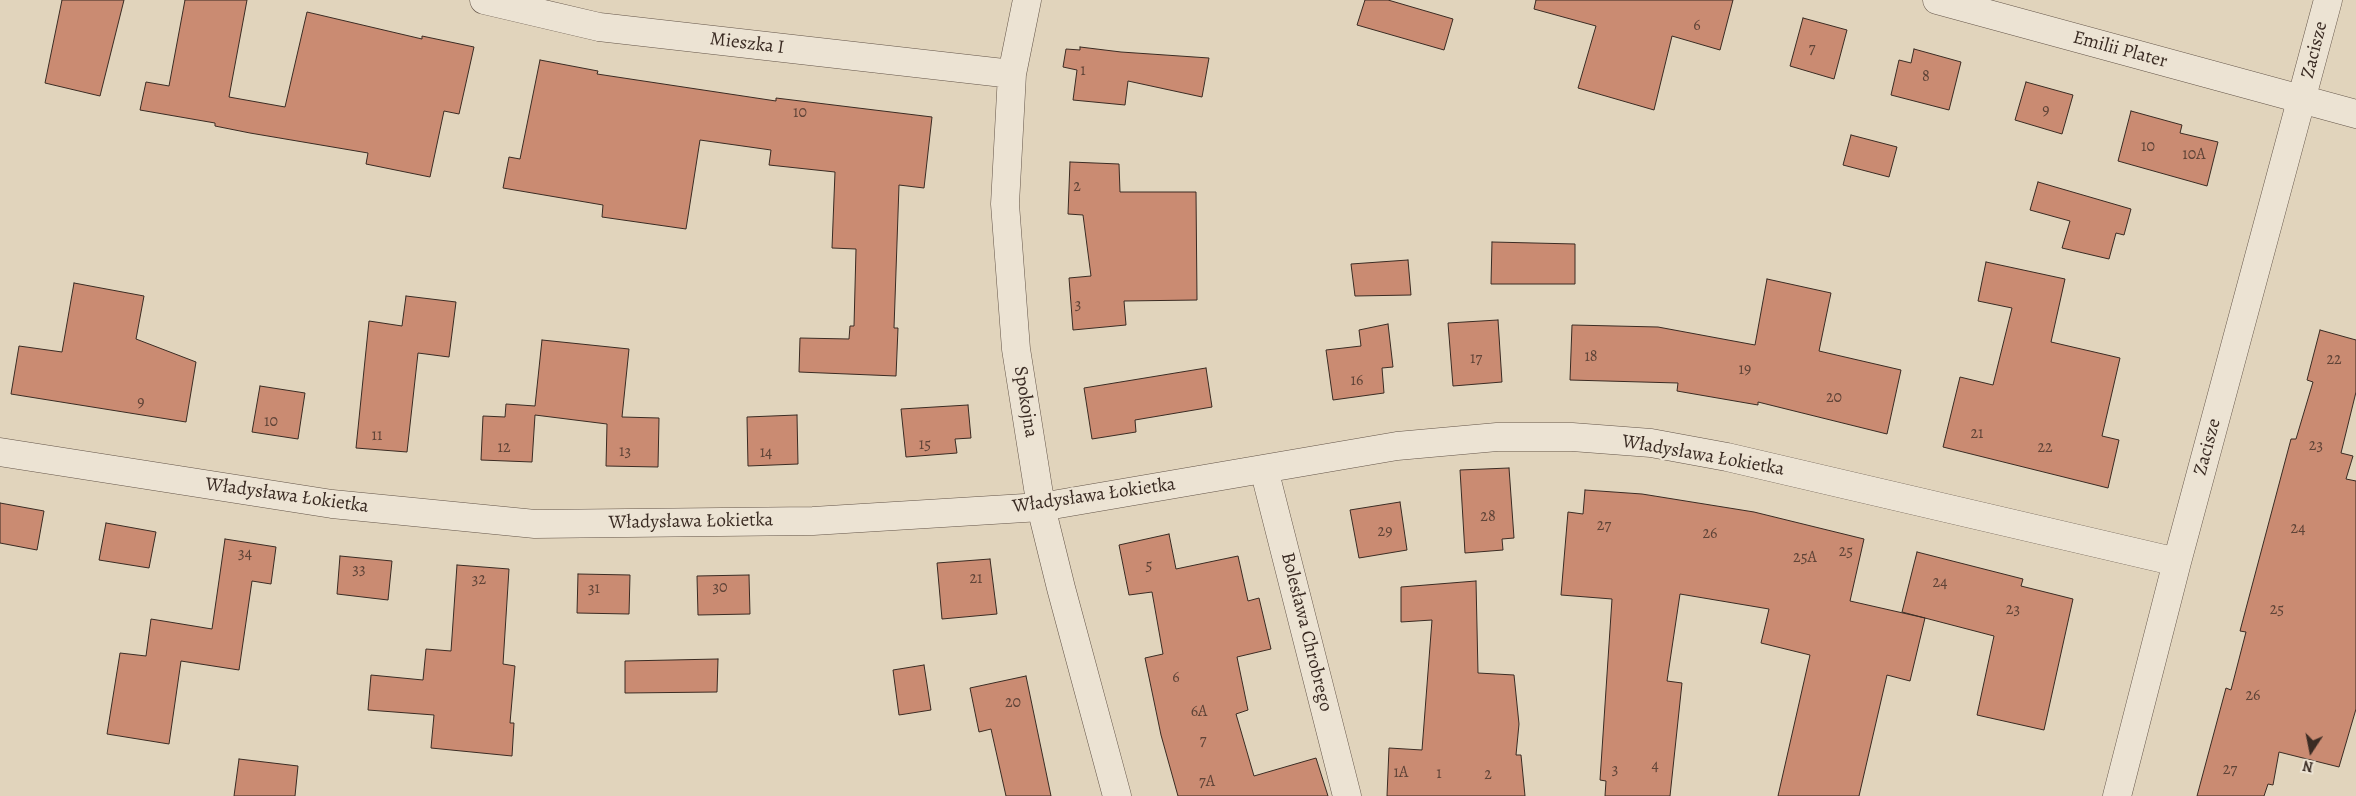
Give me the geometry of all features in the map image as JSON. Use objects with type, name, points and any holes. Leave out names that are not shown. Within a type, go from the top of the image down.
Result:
[{"type":"street","name":"Mieszka I","points":[[484,0],[599,27],[1012,74]]},
{"type":"street","name":"Spokojna","points":[[1027,0],[1012,74],[1005,204],[1016,350],[1042,506],[1061,588],[1117,796]]},
{"type":"street","name":"Emilii Plater","points":[[1937,0],[2303,100]]},
{"type":"street","name":"Zacisze","points":[[2117,796],[2177,562],[2303,100],[2328,0]]},
{"type":"street","name":"Zacisze","points":[[2303,100],[2356,114]]},
{"type":"street","name":"Władysława Łokietka","points":[[0,452],[332,504],[535,524],[813,521],[1042,506],[1397,446],[1497,437],[1572,437],[1651,443],[1726,457],[2177,562]]},
{"type":"street","name":"Bolesława Chrobrego","points":[[1264,469],[1347,796]]},
{"type":"building","points":[[62,0],[124,0],[100,96],[45,83]]},
{"type":"building","points":[[185,0],[247,0],[229,97],[285,107],[307,12],[422,39],[422,36],[474,47],[459,114],[444,111],[430,177],[366,164],[368,153],[250,133],[215,126],[215,123],[140,110],[146,82],[169,86]]},
{"type":"building","points":[[1365,0],[1388,0],[1453,19],[1444,50],[1357,25]]},
{"type":"building","points":[[1536,0],[1733,0],[1720,50],[1672,36],[1654,110],[1578,88],[1596,26],[1534,9]]},
{"type":"building","points":[[1803,18],[1847,30],[1834,79],[1790,66]]},
{"type":"building","points":[[1080,47],[1209,58],[1202,97],[1128,81],[1125,105],[1073,100],[1077,70],[1063,67],[1066,49],[1080,50]]},
{"type":"building","points":[[1914,49],[1961,62],[1949,110],[1891,95],[1899,60],[1911,63]]},
{"type":"building","points":[[540,60],[598,71],[597,74],[776,101],[776,98],[932,117],[924,188],[899,185],[894,328],[898,328],[896,376],[799,372],[800,338],[849,339],[850,326],[854,326],[856,249],[832,248],[835,172],[769,165],[771,150],[700,140],[686,229],[602,217],[603,205],[503,188],[509,157],[520,159]]},
{"type":"building","points":[[2026,82],[2073,95],[2062,134],[2015,120]]},
{"type":"building","points":[[2131,111],[2182,125],[2180,133],[2218,142],[2207,186],[2118,161]]},
{"type":"building","points":[[1851,135],[1897,147],[1889,177],[1843,165]]},
{"type":"building","points":[[1070,162],[1119,164],[1120,192],[1196,192],[1197,300],[1124,301],[1126,325],[1073,330],[1069,278],[1091,276],[1083,215],[1068,214]]},
{"type":"building","points":[[2038,182],[2131,209],[2124,235],[2116,233],[2109,259],[2062,248],[2070,221],[2030,210]]},
{"type":"building","points":[[1492,242],[1575,244],[1575,284],[1491,284]]},
{"type":"building","points":[[1408,260],[1411,295],[1355,296],[1351,264]]},
{"type":"building","points":[[1986,262],[2065,279],[2051,342],[2120,358],[2102,436],[2119,440],[2108,488],[1943,447],[1960,377],[1993,385],[2012,308],[1978,301]]},
{"type":"building","points":[[1767,279],[1831,293],[1819,351],[1901,370],[1887,434],[1758,402],[1758,405],[1677,391],[1678,383],[1570,380],[1572,325],[1658,327],[1755,345]]},
{"type":"building","points":[[74,283],[144,296],[136,339],[196,362],[186,422],[11,394],[19,346],[62,352]]},
{"type":"building","points":[[406,296],[456,302],[449,357],[418,353],[407,452],[356,448],[369,321],[402,326]]},
{"type":"building","points":[[1498,320],[1502,382],[1453,386],[1448,323]]},
{"type":"building","points":[[1388,324],[1393,367],[1382,368],[1384,393],[1333,400],[1326,350],[1361,346],[1359,330]]},
{"type":"building","points":[[2320,330],[2356,340],[2356,392],[2341,453],[2353,456],[2346,479],[2356,481],[2356,709],[2339,767],[2279,752],[2273,785],[2268,784],[2264,796],[2197,796],[2226,688],[2231,690],[2246,632],[2240,631],[2291,439],[2296,439],[2313,382],[2307,380]]},
{"type":"building","points":[[542,340],[629,349],[622,417],[659,418],[658,467],[606,466],[607,424],[535,415],[532,462],[481,460],[483,416],[505,417],[506,404],[535,406]]},
{"type":"building","points":[[1206,368],[1212,407],[1135,420],[1136,432],[1092,439],[1084,388]]},
{"type":"building","points":[[260,386],[305,393],[298,439],[252,432]]},
{"type":"building","points":[[968,405],[971,438],[955,439],[957,453],[906,457],[901,409]]},
{"type":"building","points":[[797,415],[798,464],[748,466],[747,417]]},
{"type":"building","points":[[1509,468],[1514,538],[1502,539],[1503,550],[1465,553],[1460,470]]},
{"type":"building","points":[[1585,490],[1642,494],[1754,512],[1864,539],[1850,601],[1925,618],[1910,681],[1887,675],[1859,796],[1778,796],[1810,655],[1761,643],[1769,609],[1680,594],[1667,681],[1682,683],[1670,796],[1605,796],[1606,781],[1600,780],[1612,599],[1561,595],[1568,512],[1583,514]]},
{"type":"building","points":[[1400,502],[1407,550],[1359,558],[1350,510]]},
{"type":"building","points":[[0,503],[44,511],[37,550],[0,543]]},
{"type":"building","points":[[106,523],[156,532],[149,568],[99,560]]},
{"type":"building","points":[[1169,534],[1176,569],[1238,556],[1248,601],[1259,598],[1271,649],[1237,657],[1248,710],[1236,714],[1254,776],[1316,758],[1328,796],[1178,796],[1161,735],[1145,658],[1163,654],[1152,592],[1129,595],[1119,545]]},
{"type":"building","points":[[225,539],[276,547],[271,584],[252,581],[239,670],[181,661],[169,744],[107,734],[120,653],[146,656],[151,619],[212,629]]},
{"type":"building","points":[[1917,552],[2023,579],[2021,586],[2073,599],[2044,730],[1977,715],[1994,636],[1902,612]]},
{"type":"building","points":[[340,556],[392,561],[388,600],[337,594]]},
{"type":"building","points":[[990,559],[997,614],[942,619],[937,563]]},
{"type":"building","points":[[457,565],[509,569],[503,664],[515,666],[510,723],[514,723],[512,756],[431,748],[434,715],[368,710],[371,675],[423,680],[426,649],[451,651]]},
{"type":"building","points":[[578,574],[630,575],[629,614],[577,613]]},
{"type":"building","points":[[749,575],[750,614],[698,615],[697,576]]},
{"type":"building","points":[[1476,581],[1478,673],[1514,675],[1519,724],[1516,755],[1521,755],[1525,796],[1387,796],[1389,748],[1422,750],[1432,620],[1401,622],[1401,587]]},
{"type":"building","points":[[718,659],[717,692],[625,693],[625,661]]},
{"type":"building","points":[[924,665],[931,710],[899,715],[893,670]]},
{"type":"building","points":[[1026,676],[1051,796],[1006,796],[991,729],[979,732],[970,688]]},
{"type":"building","points":[[239,759],[298,766],[295,796],[234,796]]}]
